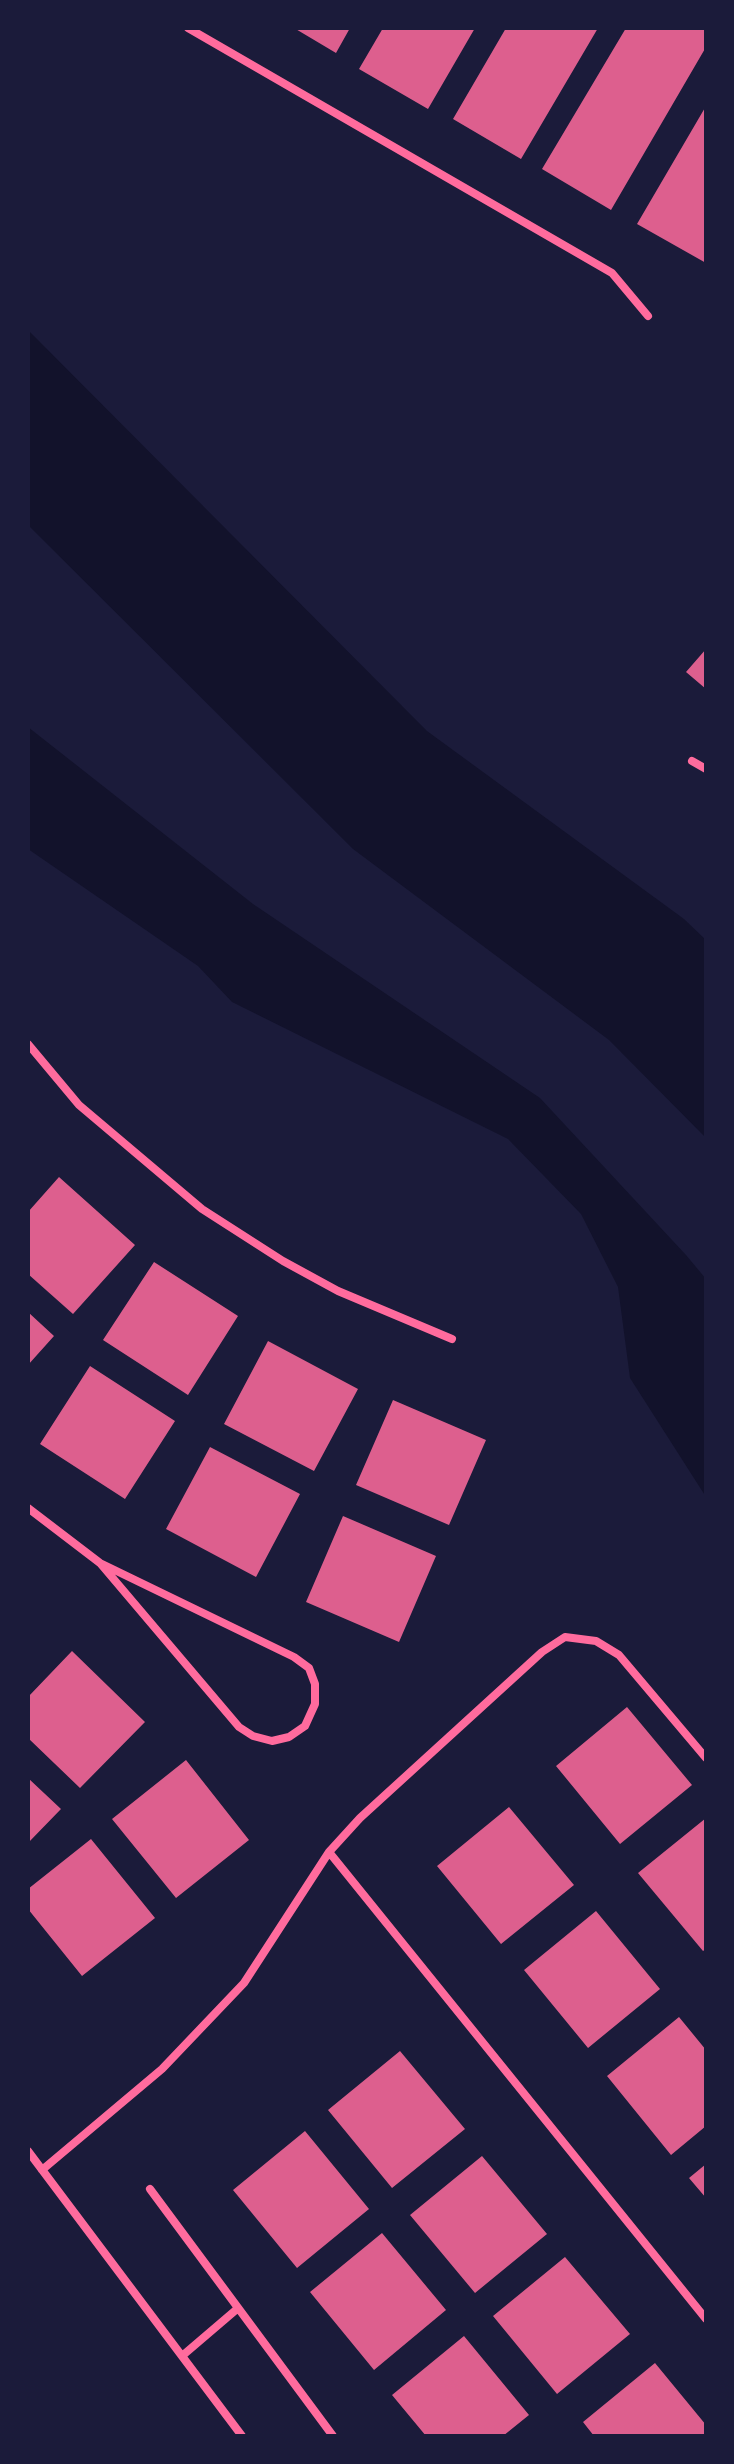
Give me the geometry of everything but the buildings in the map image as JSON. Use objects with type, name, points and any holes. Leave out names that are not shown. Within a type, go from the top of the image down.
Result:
[{"type":"street","points":[[188,28],[612,273],[648,316]]},
{"type":"street","points":[[692,761],[706,769]]},
{"type":"street","points":[[28,1044],[79,1105],[202,1209],[283,1261],[338,1291],[452,1339]]},
{"type":"street","points":[[28,1508],[100,1563],[294,1657],[309,1668],[315,1684],[315,1704],[305,1726],[289,1737],[272,1741],[253,1736],[239,1727],[100,1563]]},
{"type":"street","points":[[42,2170],[162,2069],[244,1983],[329,1852],[360,1818],[542,1652],[565,1637],[596,1641],[619,1655],[706,1758]]},
{"type":"street","points":[[329,1852],[706,2319]]},
{"type":"street","points":[[28,2151],[242,2436]]},
{"type":"street","points":[[150,2189],[333,2436]]},
{"type":"street","points":[[182,2356],[237,2309]]},
{"type":"shaded area","points":[[28,330],[427,731],[684,919],[706,940],[706,1138],[609,1040],[353,849],[28,525]]},
{"type":"shaded area","points":[[28,727],[253,904],[540,1098],[686,1255],[706,1279],[706,1497],[630,1378],[618,1287],[581,1214],[508,1139],[232,1002],[198,966],[28,849]]}]
